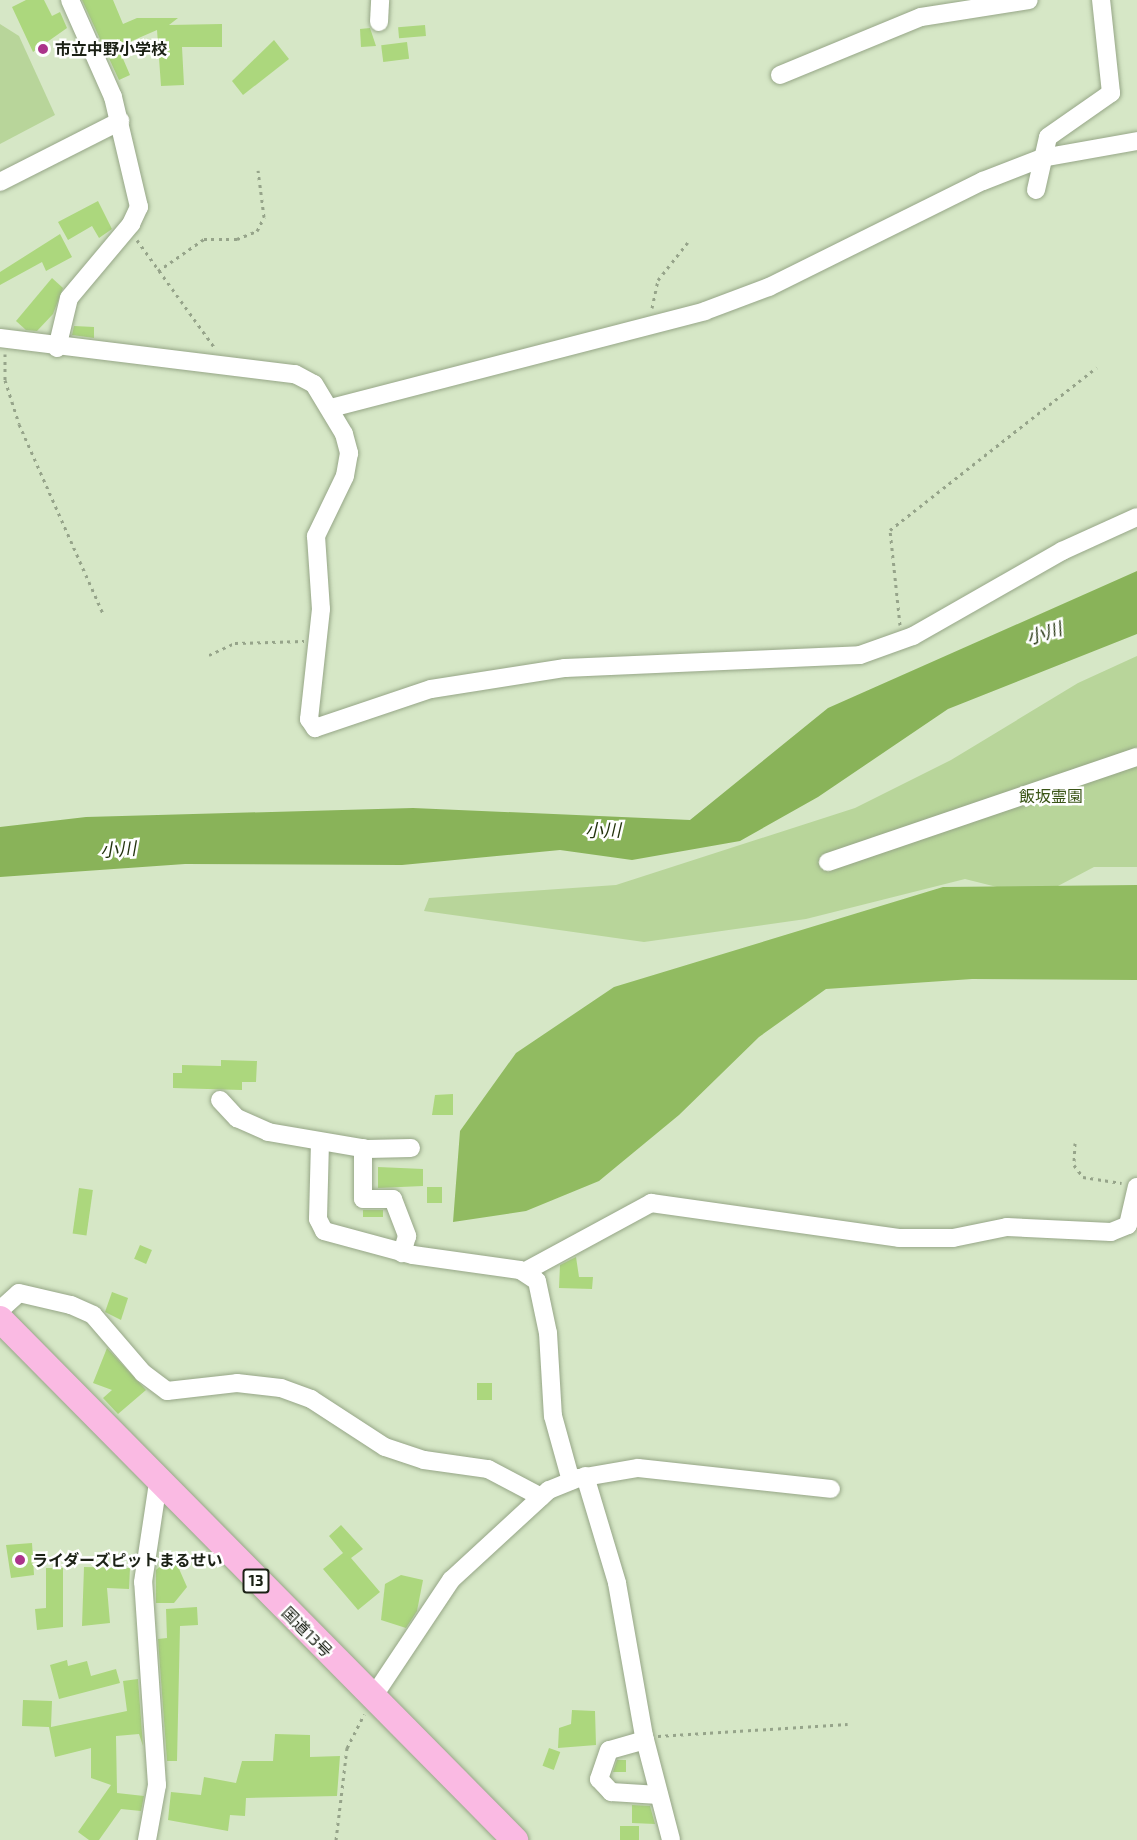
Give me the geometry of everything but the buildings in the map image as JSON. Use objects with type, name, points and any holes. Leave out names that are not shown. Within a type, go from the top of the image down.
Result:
[{"type":"highway","name":"国道13号","points":[[0,1319],[158,1483],[515,1840]]},
{"type":"street","points":[[57,348],[69,298],[131,224],[139,207],[138,188],[120,121],[70,0]]},
{"type":"street","points":[[379,22],[380,0]]},
{"type":"street","points":[[780,75],[921,17],[1029,0]]},
{"type":"street","points":[[1036,190],[1048,137],[1111,93],[1101,0]]},
{"type":"street","points":[[0,182],[120,121]]},
{"type":"street","points":[[331,408],[652,325],[769,287],[983,181],[1042,158],[1137,141]]},
{"type":"street","points":[[2,338],[57,348],[295,374],[314,384],[331,408],[348,443],[349,459],[316,536],[318,640],[309,719],[321,729],[430,689],[565,668],[837,658],[902,641],[1102,530],[1137,517]]},
{"type":"street","points":[[828,862],[1137,757]]},
{"type":"street","points":[[220,1100],[253,1127],[320,1142],[363,1148],[411,1148]]},
{"type":"street","points":[[320,1142],[319,1226],[402,1253],[524,1272],[537,1281],[542,1295],[553,1416],[618,1583],[645,1738],[671,1840]]},
{"type":"street","points":[[363,1148],[363,1199],[393,1199],[407,1236],[402,1253]]},
{"type":"street","points":[[524,1272],[640,1206],[658,1202],[899,1238],[954,1238],[1007,1227],[1111,1232],[1128,1226],[1132,1185]]},
{"type":"street","points":[[0,1310],[18,1293],[71,1305],[93,1315],[143,1373],[167,1390],[237,1383],[281,1388],[311,1399],[386,1447],[423,1460],[488,1469],[541,1497]]},
{"type":"street","points":[[373,1697],[451,1580],[541,1497],[578,1479],[638,1468],[831,1489]]},
{"type":"street","points":[[147,1840],[157,1785],[143,1582],[158,1483]]},
{"type":"street","points":[[645,1738],[609,1750],[599,1779],[611,1792],[659,1795]]},
{"type":"path","points":[[158,271],[204,239],[237,239],[257,231],[264,217],[258,170]]},
{"type":"path","points":[[131,224],[158,271],[187,303],[221,366]]},
{"type":"path","points":[[652,325],[658,280],[688,242]]},
{"type":"path","points":[[2,338],[4,380],[18,424],[103,614]]},
{"type":"path","points":[[902,641],[890,530],[1097,367]]},
{"type":"path","points":[[209,655],[235,644],[318,640]]},
{"type":"path","points":[[1075,1143],[1074,1165],[1083,1177],[1132,1185]]},
{"type":"path","points":[[336,1840],[347,1748],[373,1697]]},
{"type":"path","points":[[645,1738],[848,1724]]},
{"type":"green space","points":[[0,24],[19,36],[55,115],[0,144]]},
{"type":"green space","name":"飯坂霊園","points":[[1137,656],[1137,867],[1094,867],[1037,897],[965,879],[806,919],[644,942],[424,911],[429,898],[616,885],[855,808],[951,760],[1078,683]]},
{"type":"shaded area","points":[[1137,885],[1137,980],[972,979],[826,989],[759,1037],[679,1115],[599,1181],[526,1211],[453,1222],[460,1131],[516,1053],[614,987],[943,887]]},
{"type":"water","name":"小川","points":[[1137,571],[1137,634],[948,709],[818,797],[740,841],[632,860],[560,850],[402,865],[185,864],[0,877],[0,827],[86,817],[413,808],[690,820],[828,708]]},
{"type":"place","name":"市立中野小学校","points":[[43,49]]},
{"type":"place","name":"ライダーズピットまるせい","points":[[20,1560]]}]
